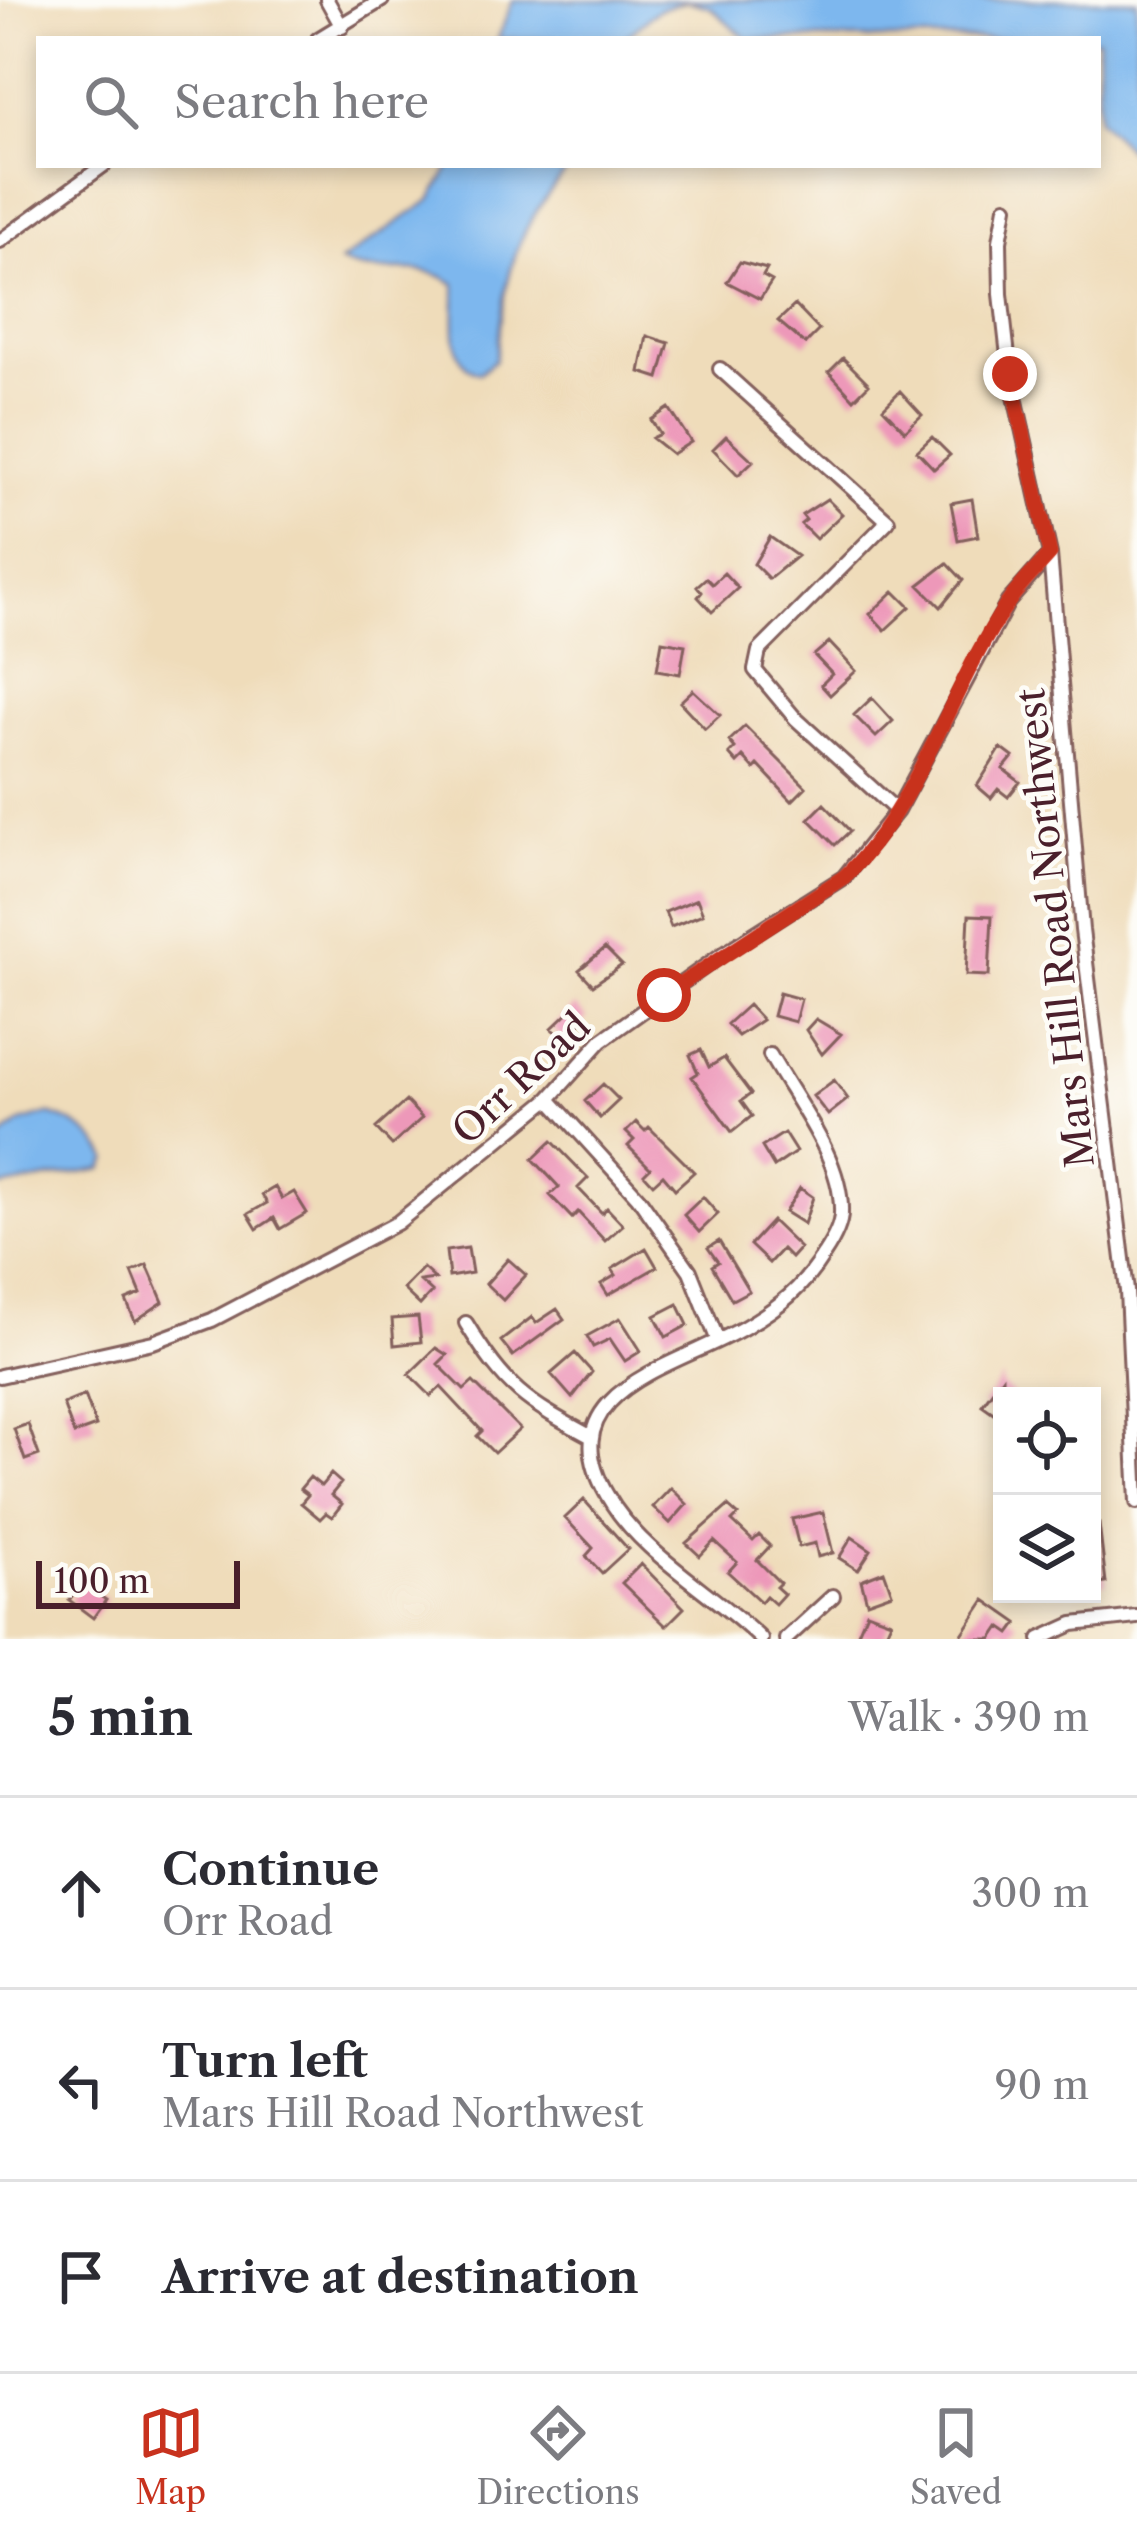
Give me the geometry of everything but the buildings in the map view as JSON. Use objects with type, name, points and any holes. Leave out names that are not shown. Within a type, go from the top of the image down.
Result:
[{"type":"street","points":[[327,0],[343,27]]},
{"type":"street","points":[[324,36],[382,0]]},
{"type":"street","points":[[0,242],[100,168]]},
{"type":"street","name":"Mars Hill Road Northwest","points":[[1006,207],[1000,241],[1000,294],[1010,374],[1050,554],[1082,930],[1129,1313],[1137,1502]]},
{"type":"street","points":[[720,370],[888,520],[759,651],[755,670],[795,718],[897,811]]},
{"type":"street","name":"Orr Road","points":[[0,1376],[153,1342],[268,1292],[397,1223],[549,1099],[602,1040],[724,953],[844,877],[897,811],[1008,602],[1050,554]]},
{"type":"street","points":[[760,1639],[645,1539],[607,1497],[591,1453],[592,1437],[605,1406],[624,1387],[718,1341],[806,1284],[842,1216],[828,1160],[770,1055]]},
{"type":"street","points":[[549,1099],[651,1216],[689,1271],[718,1341]]},
{"type":"street","points":[[466,1323],[496,1374],[515,1392],[592,1437]]},
{"type":"street","points":[[786,1639],[833,1596]]},
{"type":"street","points":[[1040,1639],[1073,1624],[1137,1617]]},
{"type":"water","points":[[513,0],[1137,0],[1137,158],[1101,122],[1101,36],[744,36],[710,7],[688,1],[659,9],[627,36],[499,36]]},
{"type":"water","points":[[449,168],[569,168],[524,234],[509,278],[495,360],[479,373],[468,367],[457,348],[455,284],[427,272],[369,270],[340,262],[431,200]]},
{"type":"water","points":[[48,1114],[90,1136],[108,1159],[103,1169],[0,1187],[0,1139],[21,1122]]},
{"type":"route","points":[[664,995],[844,877],[862,860],[897,811],[1008,602],[1050,554],[1010,374]]}]
